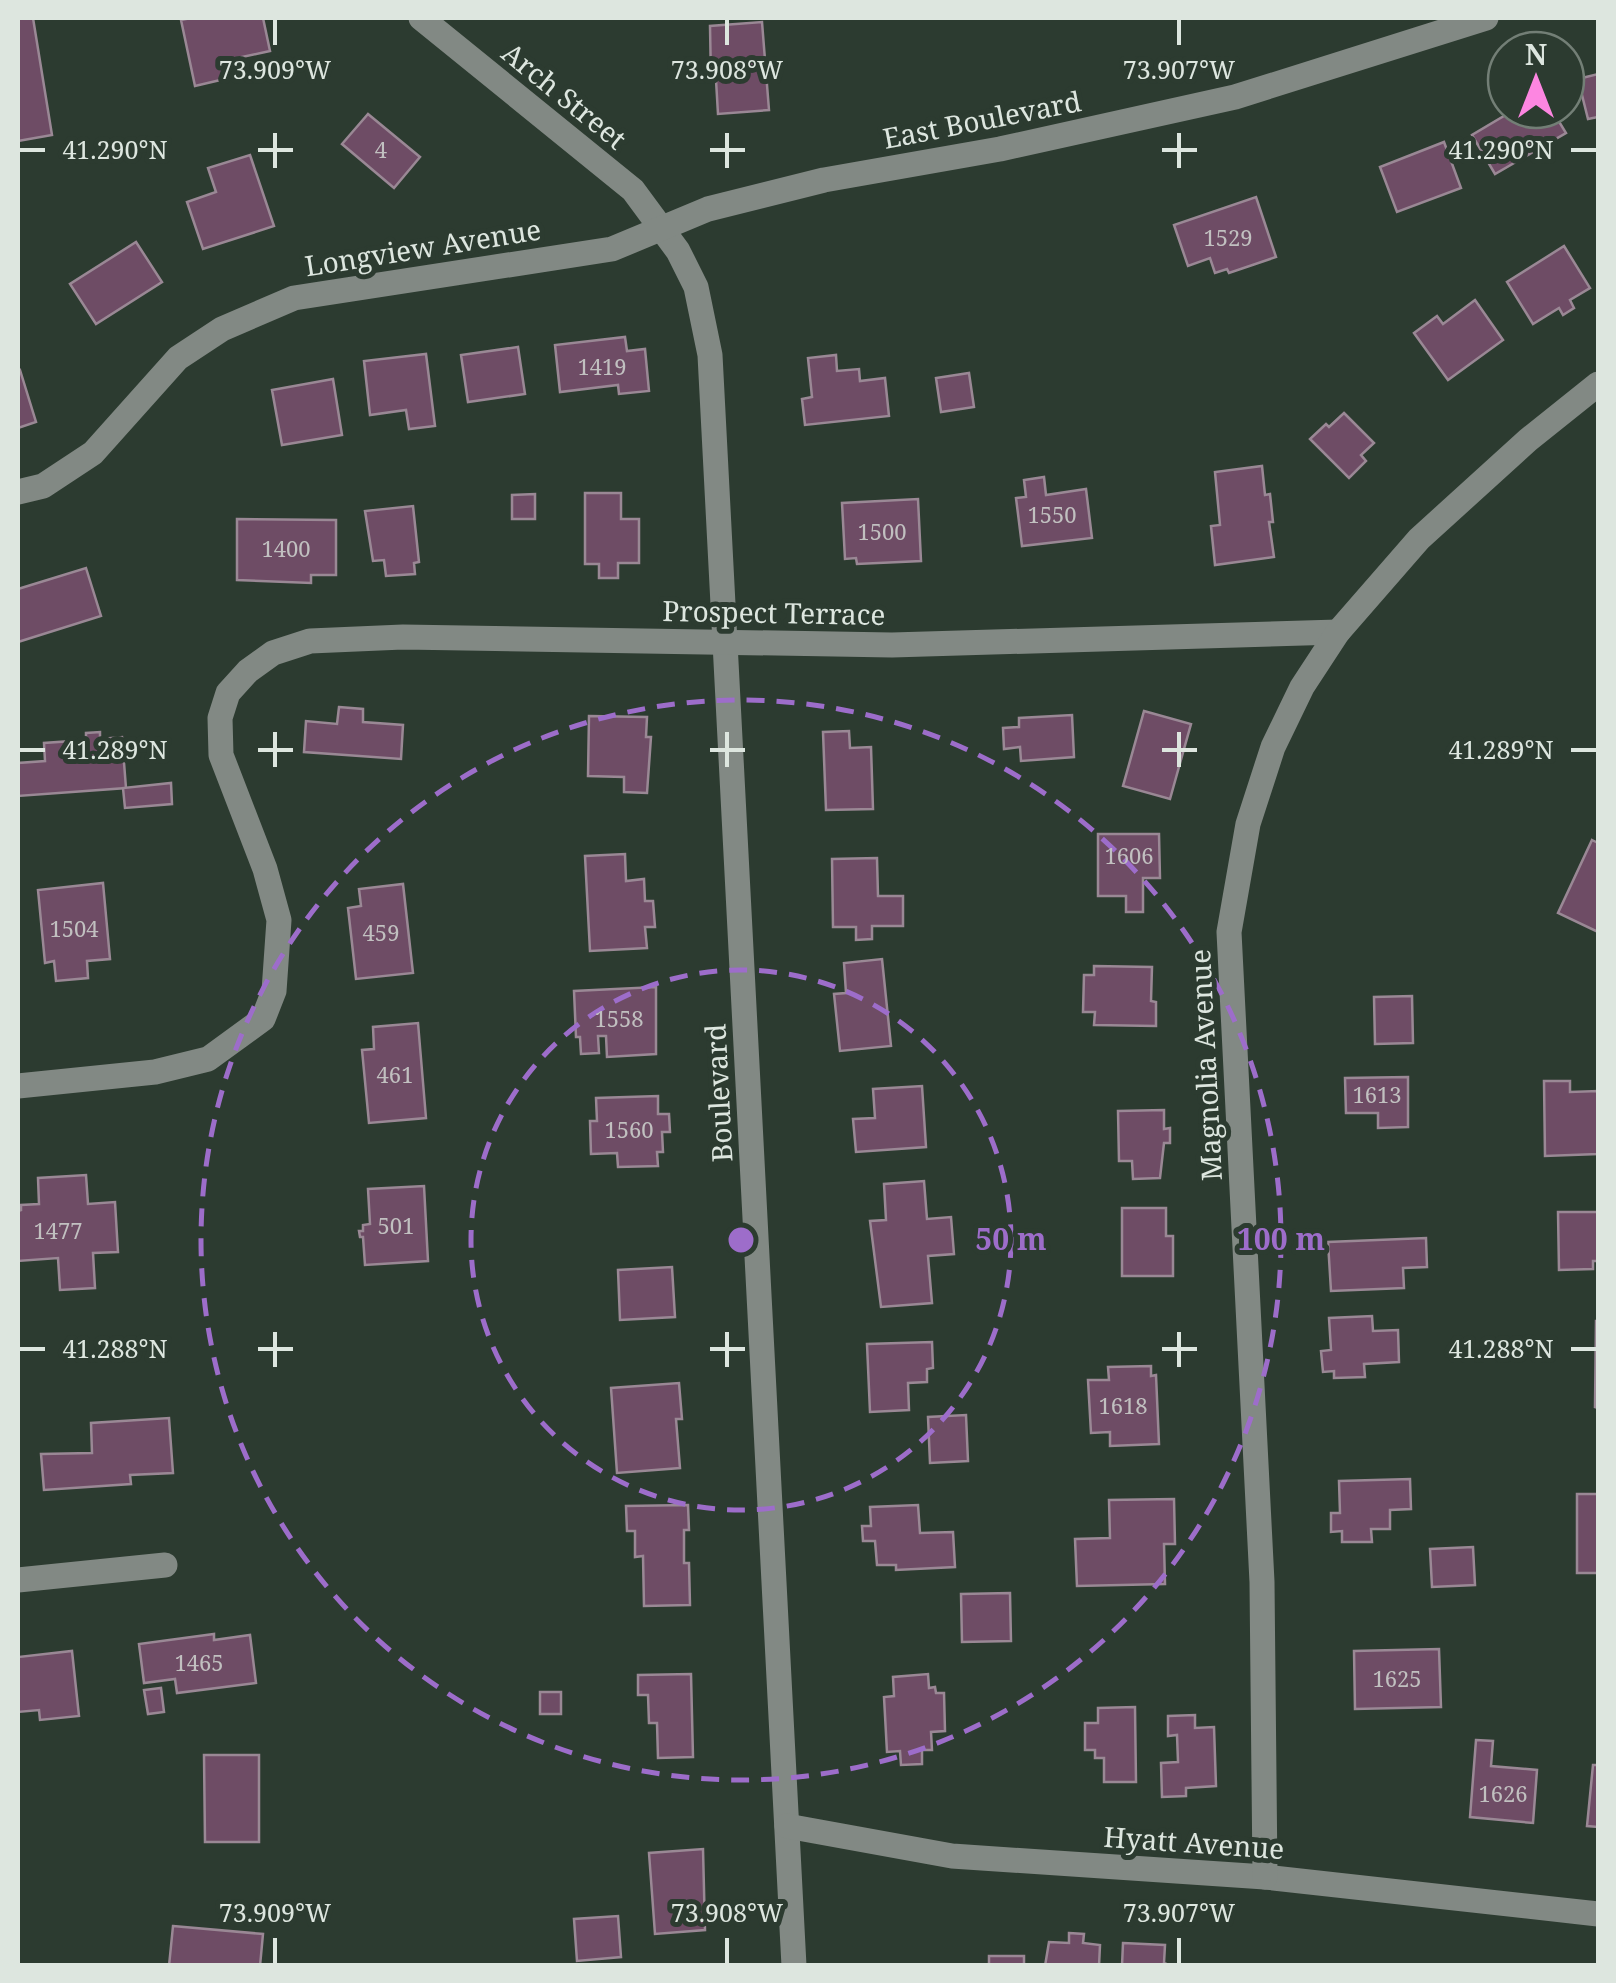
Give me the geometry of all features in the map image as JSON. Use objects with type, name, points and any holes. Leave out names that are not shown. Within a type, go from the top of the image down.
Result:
[{"type":"street","name":"Arch Street","points":[[420,18],[633,190],[662,228]]},
{"type":"street","name":"East Boulevard","points":[[662,228],[708,208],[824,180],[1000,149],[1235,97],[1486,18]]},
{"type":"street","name":"Longview Avenue","points":[[18,492],[42,486],[93,452],[178,358],[222,329],[294,298],[612,249],[662,228]]},
{"type":"street","name":"Boulevard","points":[[662,228],[696,287],[710,356],[794,1966]]},
{"type":"street","name":"Magnolia Avenue","points":[[1265,1878],[1262,1582],[1230,932],[1248,824],[1273,747],[1302,687],[1338,632],[1419,539],[1528,440],[1598,384]]},
{"type":"street","name":"Prospect Terrace","points":[[18,1086],[155,1072],[208,1058],[263,1019],[274,991],[279,920],[264,868],[221,755],[220,718],[228,693],[248,671],[273,654],[310,641],[402,636],[892,645],[1338,632]]},
{"type":"street","points":[[18,1580],[165,1564]]},
{"type":"street","name":"Hyatt Avenue","points":[[787,1826],[952,1856],[1265,1878],[1598,1914]]},
{"type":"building","points":[[18,18],[33,18],[52,135],[18,141]]},
{"type":"building","points":[[263,18],[270,51],[228,60],[233,77],[195,86],[181,20]]},
{"type":"building","points":[[762,22],[769,110],[718,114],[716,80],[711,81],[710,26]]},
{"type":"building","points":[[1598,74],[1598,117],[1588,119],[1586,111],[1586,77]]},
{"type":"building","points":[[368,114],[420,157],[394,188],[342,144]]},
{"type":"building","points":[[1486,127],[1486,130],[1566,133],[1495,174],[1472,135]]},
{"type":"building","points":[[1444,142],[1461,188],[1397,212],[1380,167]]},
{"type":"building","points":[[250,155],[274,226],[203,249],[187,202],[216,192],[208,168]]},
{"type":"building","points":[[1256,197],[1276,257],[1229,273],[1227,269],[1215,273],[1210,258],[1188,266],[1174,225]]},
{"type":"building","points":[[136,242],[162,282],[96,324],[70,284]]},
{"type":"building","points":[[1564,246],[1590,288],[1570,300],[1574,308],[1563,315],[1559,308],[1533,324],[1507,282]]},
{"type":"building","points":[[1475,300],[1503,340],[1448,380],[1414,333],[1437,316],[1443,324]]},
{"type":"building","points":[[625,337],[627,351],[645,349],[649,391],[619,394],[618,385],[560,392],[555,345]]},
{"type":"building","points":[[518,347],[525,394],[468,402],[461,355]]},
{"type":"building","points":[[426,354],[435,426],[409,429],[406,410],[370,415],[364,361]]},
{"type":"building","points":[[836,355],[837,371],[859,369],[860,381],[885,378],[889,416],[805,425],[802,399],[812,397],[808,358]]},
{"type":"building","points":[[18,371],[36,422],[18,428]]},
{"type":"building","points":[[969,373],[974,407],[941,412],[936,378]]},
{"type":"building","points":[[333,379],[342,435],[282,445],[272,390]]},
{"type":"building","points":[[1344,413],[1374,443],[1361,455],[1366,461],[1349,478],[1310,439]]},
{"type":"building","points":[[1262,466],[1265,495],[1270,494],[1274,557],[1215,565],[1211,526],[1220,525],[1215,472]]},
{"type":"building","points":[[1044,477],[1046,495],[1086,489],[1092,538],[1022,546],[1016,498],[1026,497],[1024,480]]},
{"type":"building","points":[[585,493],[621,493],[621,519],[639,519],[639,563],[618,563],[618,578],[599,578],[599,564],[585,564]]},
{"type":"building","points":[[535,494],[535,519],[512,519],[512,495]]},
{"type":"building","points":[[918,499],[921,561],[857,564],[856,558],[845,559],[842,503]]},
{"type":"building","points":[[413,506],[419,562],[414,563],[415,574],[386,576],[384,560],[373,561],[365,511]]},
{"type":"building","points":[[237,519],[336,520],[336,575],[311,575],[311,583],[237,580]]},
{"type":"building","points":[[86,568],[101,616],[18,642],[18,589]]},
{"type":"building","points":[[339,707],[363,709],[363,722],[403,725],[401,759],[304,752],[306,721],[337,724]]},
{"type":"building","points":[[1144,711],[1191,724],[1170,799],[1123,786]]},
{"type":"building","points":[[1072,715],[1074,757],[1021,761],[1020,747],[1004,749],[1003,728],[1019,727],[1019,718]]},
{"type":"building","points":[[589,716],[647,717],[646,737],[651,737],[647,793],[624,792],[624,777],[588,776]]},
{"type":"building","points":[[849,731],[850,748],[871,747],[873,809],[826,810],[823,732]]},
{"type":"building","points":[[100,732],[100,739],[122,737],[126,788],[18,796],[18,763],[45,761],[44,743],[86,740],[86,733]]},
{"type":"building","points":[[171,783],[172,804],[125,808],[123,788]]},
{"type":"building","points":[[1098,834],[1159,834],[1160,878],[1143,878],[1143,912],[1126,912],[1126,896],[1098,896]]},
{"type":"building","points":[[1592,840],[1598,843],[1598,932],[1558,913]]},
{"type":"building","points":[[625,854],[626,881],[644,879],[645,901],[653,901],[655,927],[645,927],[647,948],[590,951],[585,856]]},
{"type":"building","points":[[877,858],[878,896],[903,896],[903,926],[872,926],[872,939],[856,940],[856,927],[833,927],[832,859]]},
{"type":"building","points":[[103,883],[110,959],[87,961],[88,978],[56,981],[54,961],[45,963],[38,890]]},
{"type":"building","points":[[403,884],[413,973],[356,979],[348,908],[361,906],[359,889]]},
{"type":"building","points":[[882,959],[891,1046],[840,1051],[834,994],[846,993],[844,963]]},
{"type":"building","points":[[1094,966],[1152,967],[1151,1001],[1156,1002],[1156,1026],[1094,1025],[1095,1012],[1083,1012],[1084,975],[1094,975]]},
{"type":"building","points":[[656,987],[656,1054],[607,1057],[606,1036],[598,1036],[599,1053],[581,1054],[580,1037],[576,1037],[574,991]]},
{"type":"building","points":[[1412,996],[1413,1043],[1375,1044],[1374,997]]},
{"type":"building","points":[[418,1023],[426,1118],[369,1123],[362,1050],[374,1049],[373,1027]]},
{"type":"building","points":[[1408,1077],[1408,1127],[1378,1128],[1378,1113],[1346,1113],[1345,1078]]},
{"type":"building","points":[[1544,1081],[1570,1081],[1570,1092],[1598,1091],[1598,1154],[1545,1156]]},
{"type":"building","points":[[922,1086],[926,1147],[856,1152],[853,1119],[875,1118],[873,1089]]},
{"type":"building","points":[[658,1096],[658,1114],[669,1114],[670,1132],[662,1132],[663,1152],[657,1152],[658,1166],[618,1167],[617,1153],[591,1154],[590,1121],[597,1121],[596,1098]]},
{"type":"building","points":[[1164,1110],[1164,1129],[1170,1128],[1170,1143],[1164,1143],[1160,1178],[1133,1179],[1132,1161],[1119,1161],[1118,1111]]},
{"type":"building","points":[[86,1175],[88,1204],[115,1202],[118,1252],[93,1253],[95,1288],[60,1290],[58,1258],[18,1261],[18,1211],[21,1205],[39,1204],[38,1178]]},
{"type":"building","points":[[924,1181],[927,1219],[951,1217],[954,1254],[928,1256],[932,1303],[881,1307],[870,1221],[886,1220],[884,1184]]},
{"type":"building","points":[[424,1186],[428,1261],[365,1265],[359,1231],[370,1224],[368,1189]]},
{"type":"building","points":[[1122,1208],[1166,1208],[1166,1236],[1173,1236],[1173,1276],[1122,1276]]},
{"type":"building","points":[[1558,1212],[1598,1212],[1598,1261],[1593,1261],[1593,1269],[1559,1270]]},
{"type":"building","points":[[1426,1238],[1427,1267],[1403,1268],[1404,1288],[1331,1291],[1328,1242]]},
{"type":"building","points":[[672,1267],[675,1317],[620,1320],[618,1270]]},
{"type":"building","points":[[1372,1316],[1373,1331],[1398,1330],[1399,1362],[1364,1364],[1365,1377],[1334,1378],[1334,1371],[1323,1372],[1321,1351],[1331,1350],[1329,1318]]},
{"type":"building","points":[[1598,1321],[1598,1408],[1595,1407]]},
{"type":"building","points":[[932,1342],[933,1368],[927,1369],[927,1382],[908,1383],[909,1410],[870,1412],[867,1344]]},
{"type":"building","points":[[1151,1366],[1151,1376],[1156,1375],[1159,1444],[1110,1446],[1110,1432],[1091,1433],[1088,1380],[1109,1380],[1108,1367]]},
{"type":"building","points":[[679,1383],[682,1419],[676,1419],[680,1468],[617,1473],[611,1388]]},
{"type":"building","points":[[966,1415],[968,1461],[930,1463],[928,1417]]},
{"type":"building","points":[[169,1418],[173,1473],[130,1475],[131,1484],[44,1490],[41,1454],[92,1453],[91,1423]]},
{"type":"building","points":[[1410,1479],[1411,1509],[1390,1510],[1390,1529],[1371,1529],[1372,1542],[1342,1542],[1342,1531],[1331,1532],[1331,1513],[1340,1513],[1339,1481]]},
{"type":"building","points":[[1577,1494],[1598,1494],[1598,1573],[1577,1573]]},
{"type":"building","points":[[1174,1499],[1175,1544],[1164,1544],[1165,1584],[1077,1586],[1075,1539],[1110,1538],[1109,1500]]},
{"type":"building","points":[[688,1505],[684,1563],[689,1563],[690,1605],[644,1606],[643,1556],[635,1557],[635,1531],[627,1531],[626,1506]]},
{"type":"building","points":[[918,1505],[920,1533],[953,1532],[955,1567],[896,1570],[896,1565],[877,1565],[875,1541],[863,1541],[862,1526],[871,1526],[870,1507]]},
{"type":"building","points":[[1473,1547],[1475,1585],[1432,1587],[1430,1549]]},
{"type":"building","points":[[1010,1593],[1011,1641],[962,1642],[961,1594]]},
{"type":"building","points":[[214,1634],[214,1640],[250,1635],[256,1683],[177,1693],[175,1679],[144,1683],[139,1644]]},
{"type":"building","points":[[1439,1649],[1441,1707],[1355,1709],[1354,1651]]},
{"type":"building","points":[[72,1651],[79,1716],[40,1720],[39,1710],[18,1712],[18,1657]]},
{"type":"building","points":[[691,1674],[693,1757],[658,1758],[657,1723],[649,1723],[648,1695],[638,1695],[638,1675]]},
{"type":"building","points":[[928,1674],[929,1688],[944,1693],[945,1731],[931,1732],[932,1750],[922,1750],[922,1764],[901,1765],[900,1751],[887,1752],[884,1697],[894,1696],[893,1677]]},
{"type":"building","points":[[161,1688],[164,1712],[148,1714],[144,1690]]},
{"type":"building","points":[[540,1692],[561,1692],[561,1714],[540,1714]]},
{"type":"building","points":[[1135,1707],[1136,1782],[1104,1782],[1104,1758],[1095,1758],[1095,1750],[1085,1750],[1085,1723],[1098,1723],[1098,1708]]},
{"type":"building","points":[[1195,1715],[1195,1728],[1214,1727],[1216,1786],[1186,1788],[1186,1796],[1162,1797],[1161,1763],[1178,1762],[1177,1735],[1168,1736],[1168,1716]]},
{"type":"building","points":[[1476,1740],[1493,1741],[1491,1766],[1537,1770],[1533,1823],[1470,1817]]},
{"type":"building","points":[[204,1755],[259,1755],[259,1842],[205,1842]]},
{"type":"building","points":[[1593,1765],[1598,1765],[1598,1827],[1587,1826]]},
{"type":"building","points":[[703,1849],[705,1930],[655,1934],[649,1853]]},
{"type":"building","points":[[618,1916],[621,1957],[577,1961],[574,1919]]},
{"type":"building","points":[[173,1926],[263,1934],[260,1966],[169,1966]]},
{"type":"building","points":[[1069,1933],[1084,1934],[1083,1943],[1100,1945],[1099,1966],[1045,1966],[1049,1942],[1069,1943]]},
{"type":"building","points":[[1123,1943],[1165,1945],[1164,1963],[1171,1966],[1122,1966]]},
{"type":"building","points":[[989,1956],[1024,1956],[1024,1966],[989,1966]]}]
